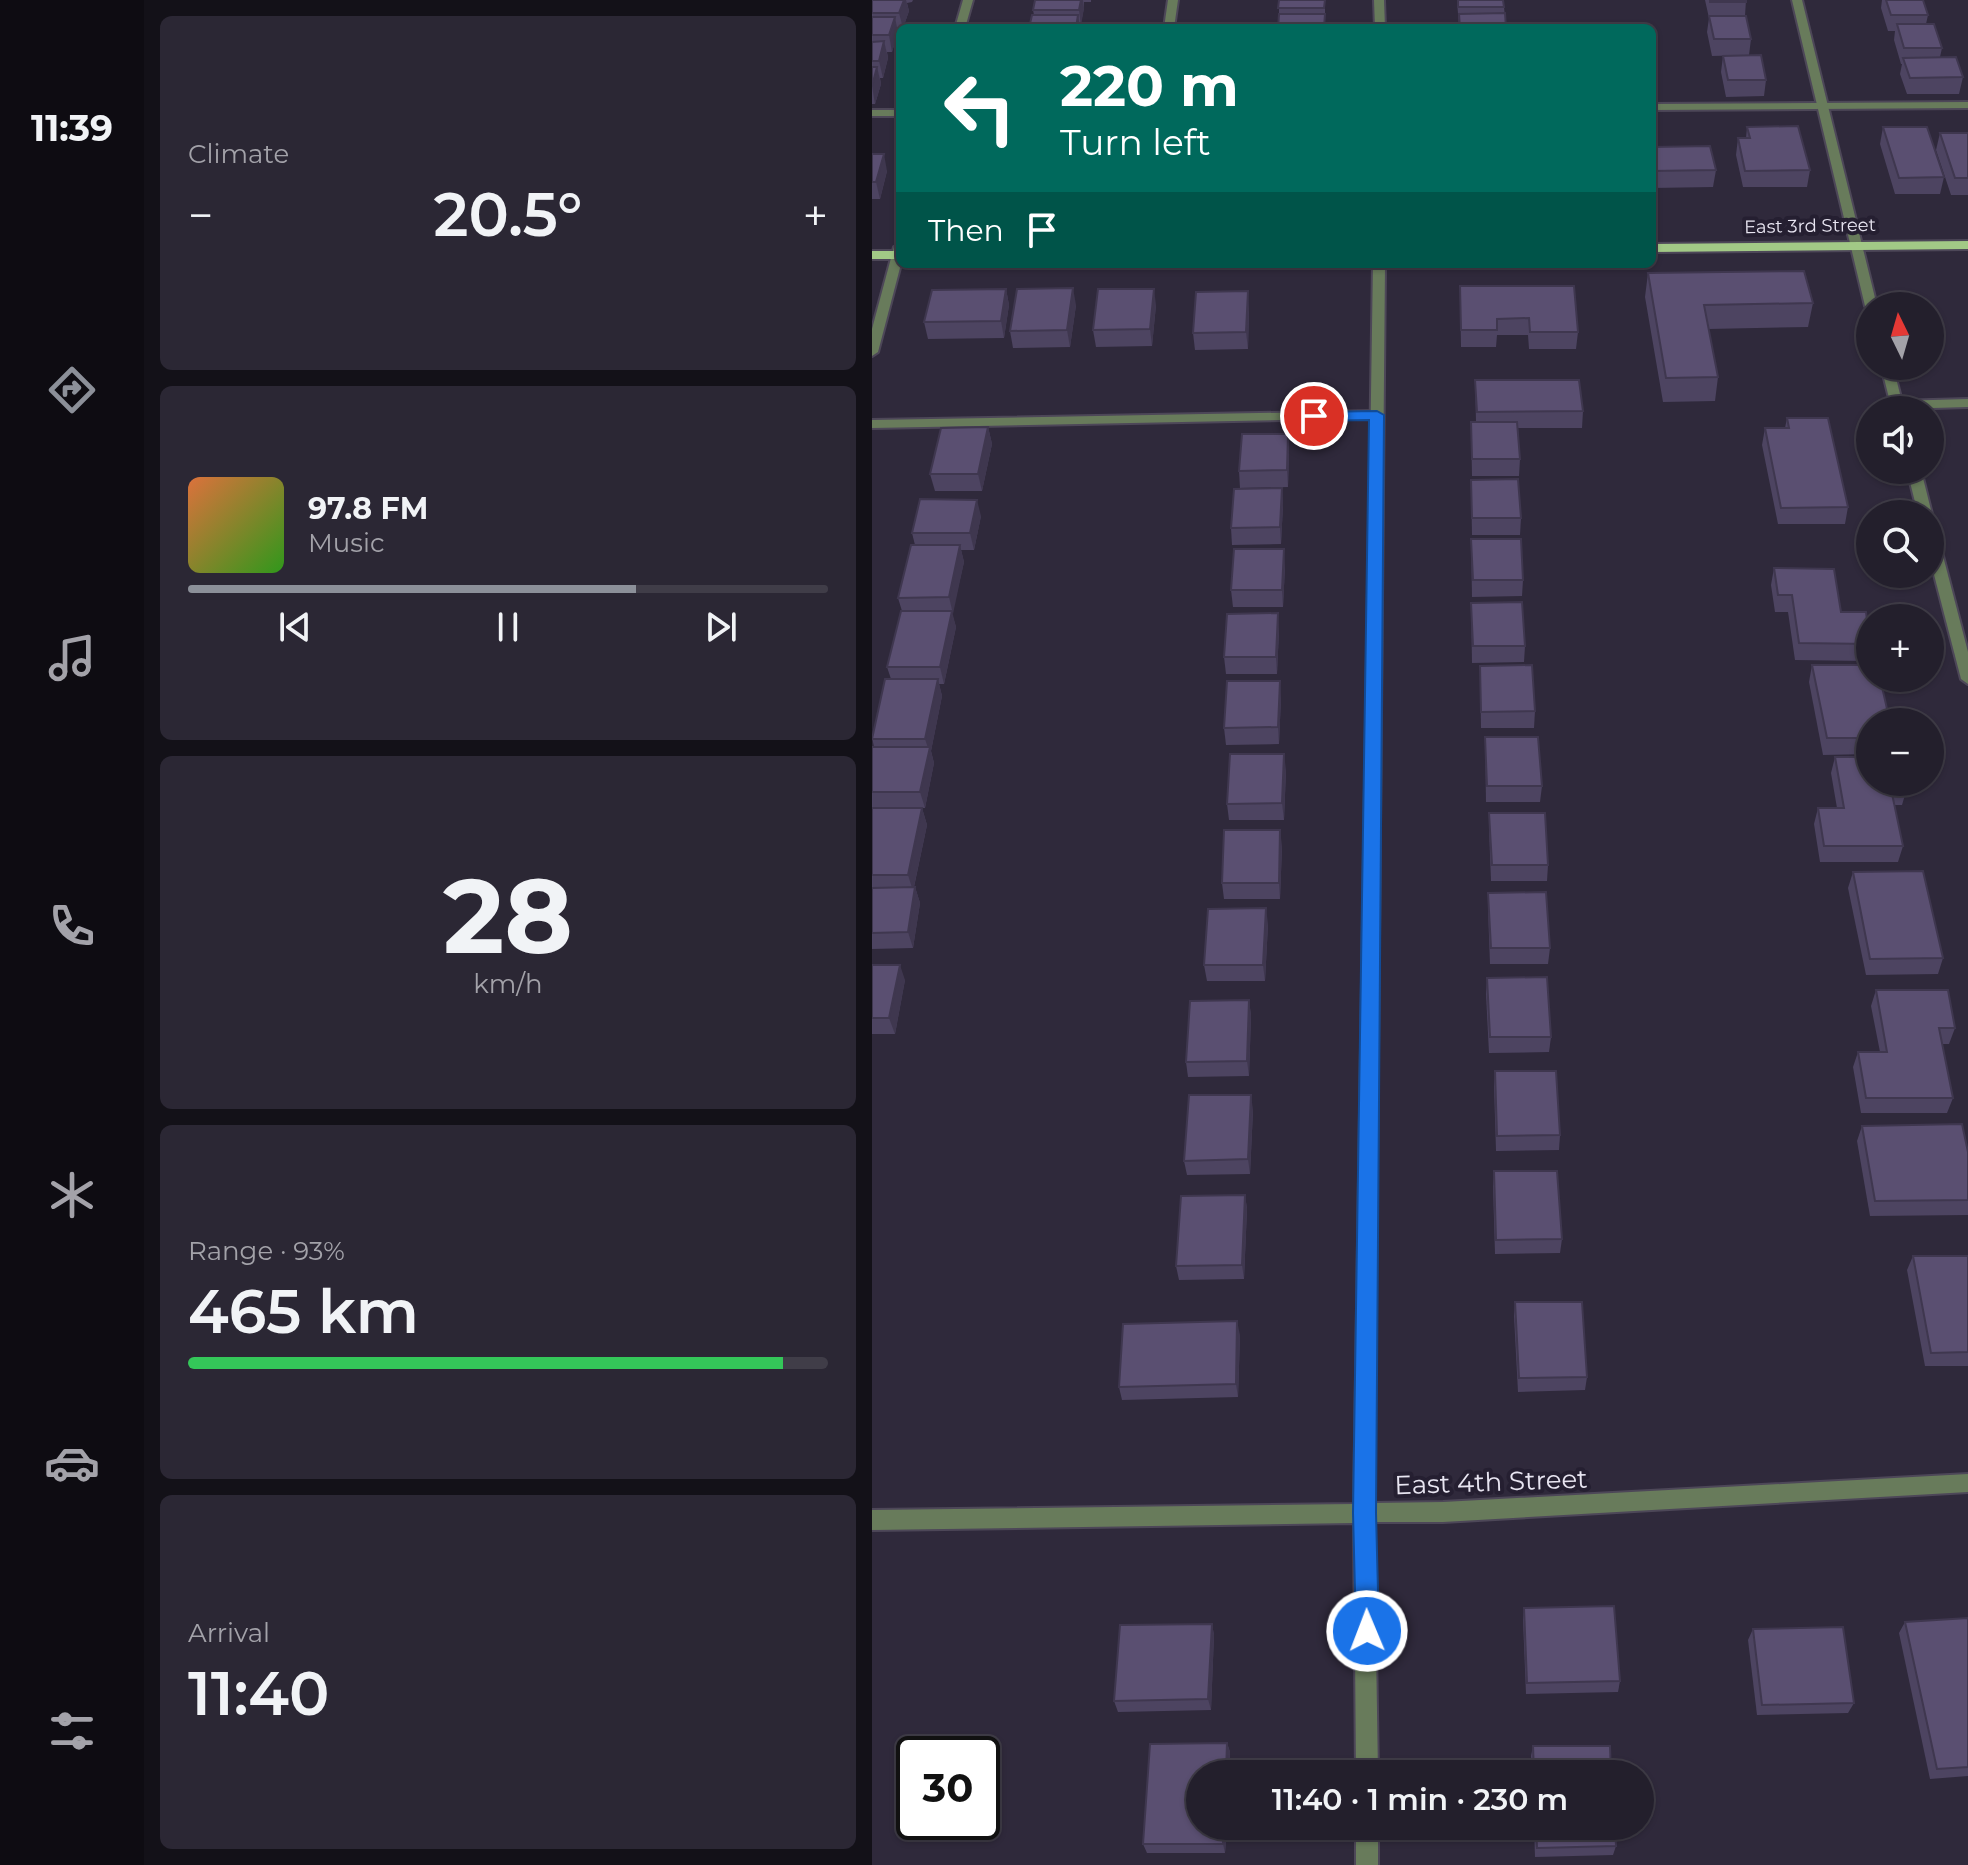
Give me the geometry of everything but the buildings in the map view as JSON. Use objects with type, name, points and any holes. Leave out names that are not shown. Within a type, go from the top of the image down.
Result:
[{"type":"main road","name":"East 3rd Street","points":[[1656,248],[1968,245]]},
{"type":"main road","points":[[872,255],[896,252]]},
{"type":"street","points":[[961,24],[968,0]]},
{"type":"street","points":[[1170,24],[1173,0]]},
{"type":"street","points":[[1379,0],[1380,24]]},
{"type":"street","points":[[1797,0],[1868,292]]},
{"type":"street","points":[[1656,107],[1968,105]]},
{"type":"street","points":[[872,113],[896,113]]},
{"type":"street","points":[[872,352],[896,263]]},
{"type":"street","points":[[1367,1760],[1364,1513],[1379,268]]},
{"type":"street","points":[[1944,405],[1968,403]]},
{"type":"street","points":[[872,424],[1377,415]]},
{"type":"street","points":[[1944,587],[1968,679]]},
{"type":"street","name":"East 4th Street","points":[[872,1520],[1443,1512],[1968,1483]]},
{"type":"street","points":[[1367,1840],[1367,1865]]},
{"type":"route","points":[[1314,416],[1377,415],[1370,1218],[1364,1513],[1367,1631]]}]
